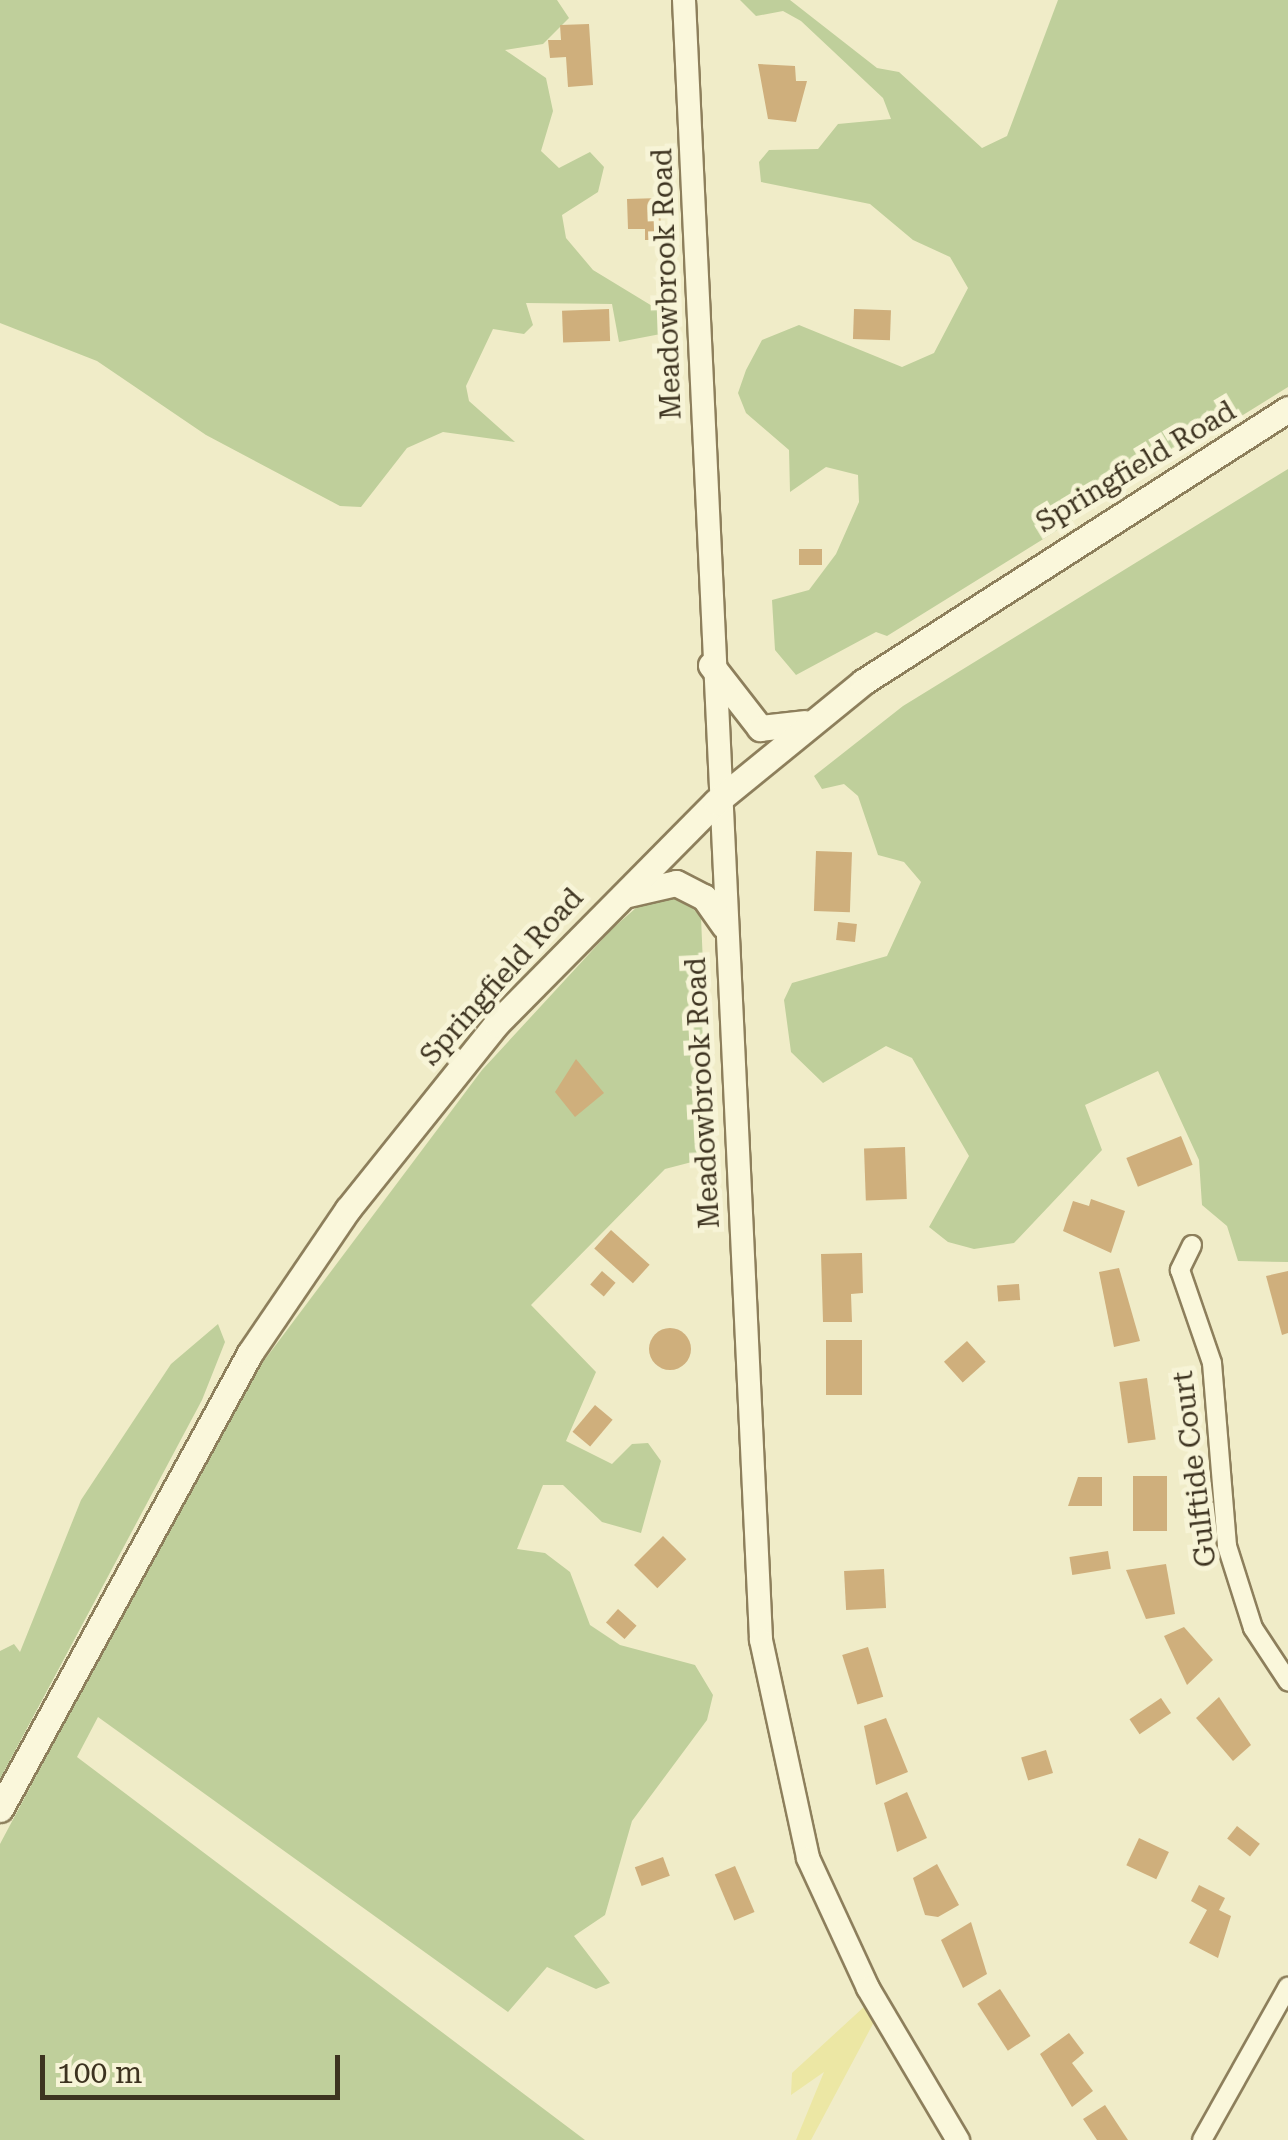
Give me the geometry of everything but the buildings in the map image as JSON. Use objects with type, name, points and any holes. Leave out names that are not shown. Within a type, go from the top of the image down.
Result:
[{"type":"main road","name":"Springfield Road","points":[[0,1808],[216,1408],[307,1267],[444,1084],[610,902],[716,802],[819,718],[972,605],[1288,410]]},
{"type":"main road","points":[[711,665],[760,728],[819,718]]},
{"type":"main road","points":[[610,902],[676,883],[704,898],[724,926]]},
{"type":"street","name":"Meadowbrook Road","points":[[684,0],[716,802],[771,1718],[808,1858],[840,1932],[958,2140]]},
{"type":"street","name":"Gulftide Court","points":[[1192,1245],[1180,1270],[1212,1363],[1227,1546],[1254,1628],[1288,1681]]},
{"type":"street","points":[[1202,2140],[1288,1987]]},
{"type":"green space","points":[[0,0],[557,0],[569,18],[543,44],[505,50],[546,78],[553,111],[541,151],[559,168],[590,152],[604,167],[598,192],[562,215],[566,238],[593,270],[667,315],[671,332],[619,342],[612,304],[526,303],[533,325],[524,334],[493,329],[466,386],[469,401],[515,442],[443,432],[407,448],[361,507],[340,506],[206,435],[97,361],[0,323]]},
{"type":"green space","points":[[740,0],[790,0],[877,68],[899,72],[982,148],[1007,136],[1058,0],[1288,0],[1288,387],[887,636],[876,632],[796,675],[775,650],[772,600],[809,590],[836,554],[859,502],[858,475],[826,467],[790,492],[789,450],[746,413],[738,393],[746,370],[762,340],[799,325],[902,367],[934,353],[968,288],[950,257],[913,240],[870,204],[761,182],[759,162],[769,150],[818,149],[838,124],[891,119],[883,98],[801,21],[783,11],[756,16]]},
{"type":"green space","points":[[1288,469],[1288,1262],[1238,1261],[1227,1226],[1202,1205],[1199,1160],[1158,1071],[1085,1105],[1102,1150],[1014,1243],[974,1249],[948,1242],[929,1227],[969,1156],[912,1058],[886,1046],[823,1083],[791,1052],[784,1000],[792,983],[887,956],[921,882],[904,862],[878,855],[858,796],[844,784],[822,789],[814,776],[903,706]]},
{"type":"green space","points":[[676,891],[701,917],[711,1157],[665,1169],[531,1305],[596,1372],[566,1441],[612,1464],[632,1444],[648,1443],[661,1461],[641,1533],[602,1522],[563,1485],[543,1485],[517,1549],[545,1553],[570,1572],[590,1625],[620,1645],[695,1665],[713,1695],[707,1720],[632,1821],[605,1915],[574,1936],[610,1983],[596,1989],[547,1967],[508,2012],[98,1717],[77,1757],[585,2140],[0,2140],[0,1844],[187,1491],[263,1362],[482,1070],[612,929],[654,892]]},
{"type":"green space","points":[[218,1324],[225,1342],[202,1400],[0,1779],[0,1651],[14,1644],[20,1652],[81,1500],[171,1364]]},
{"type":"sand","points":[[866,2005],[875,2020],[811,2140],[796,2140],[824,2072],[791,2095],[792,2073]]}]
